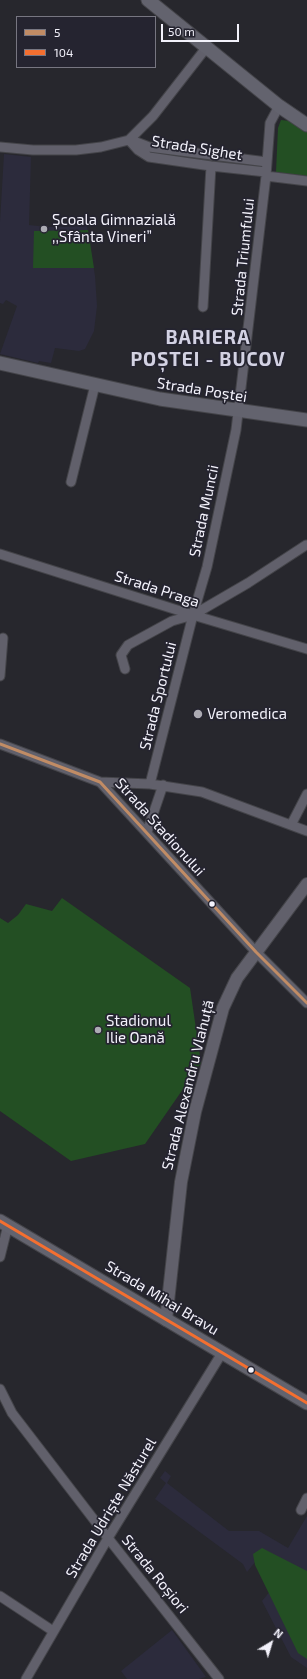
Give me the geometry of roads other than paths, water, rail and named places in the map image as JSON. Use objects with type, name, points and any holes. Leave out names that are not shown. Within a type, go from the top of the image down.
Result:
[{"type":"main road","points":[[148,0],[279,106],[307,125]]},
{"type":"main road","name":"Strada Poștei","points":[[0,363],[154,398],[239,412],[307,420]]},
{"type":"main road","name":"Strada Mihai Bravu","points":[[4,1223],[307,1403]]},
{"type":"street","points":[[0,147],[33,150],[76,150],[101,147],[129,140],[153,116],[206,48]]},
{"type":"street","name":"Strada Triumfului","points":[[239,412],[266,174],[270,122],[279,106]]},
{"type":"street","points":[[129,140],[149,147],[267,162]]},
{"type":"street","name":"Strada Sighet","points":[[129,140],[138,150],[149,157],[307,181]]},
{"type":"street","points":[[203,308],[211,166]]},
{"type":"street","points":[[71,482],[95,385]]},
{"type":"street","name":"Strada Muncii","points":[[193,615],[207,567],[239,412]]},
{"type":"street","points":[[125,669],[121,655],[128,645],[172,621],[193,615],[248,583],[306,545]]},
{"type":"street","name":"Strada Praga","points":[[0,554],[193,615],[307,649]]},
{"type":"street","name":"Strada Sportului","points":[[150,784],[193,615]]},
{"type":"street","points":[[0,676],[3,638]]},
{"type":"street","name":"Strada Stadionului","points":[[0,744],[100,782],[256,952],[307,1003]]},
{"type":"street","points":[[100,782],[163,785],[202,792],[307,831]]},
{"type":"street","points":[[147,832],[163,785]]},
{"type":"street","points":[[291,824],[307,794]]},
{"type":"street","name":"Strada Alexandru Vlahuță","points":[[166,1320],[181,1182],[195,1112],[225,1000],[237,978],[307,884]]},
{"type":"street","points":[[0,1258],[4,1223]]},
{"type":"street","name":"Strada Udriște Năsturel","points":[[26,1679],[108,1538],[222,1353]]},
{"type":"street","name":"Strada Roșiori","points":[[0,1389],[12,1413],[219,1679]]},
{"type":"street","points":[[300,1510],[307,1498]]},
{"type":"street","points":[[0,1596],[53,1631]]},
{"type":"place","name":"Școala Gimnazială ,,Sfânta Vineri”","points":[[44,229]]},
{"type":"place","name":"Veromedica","points":[[198,714]]},
{"type":"place","name":"Stadionul Ilie Oană","points":[[98,1030]]},
{"type":"district","name":"BARIERA POȘTEI - BUCOV","points":[[208,349]]}]
